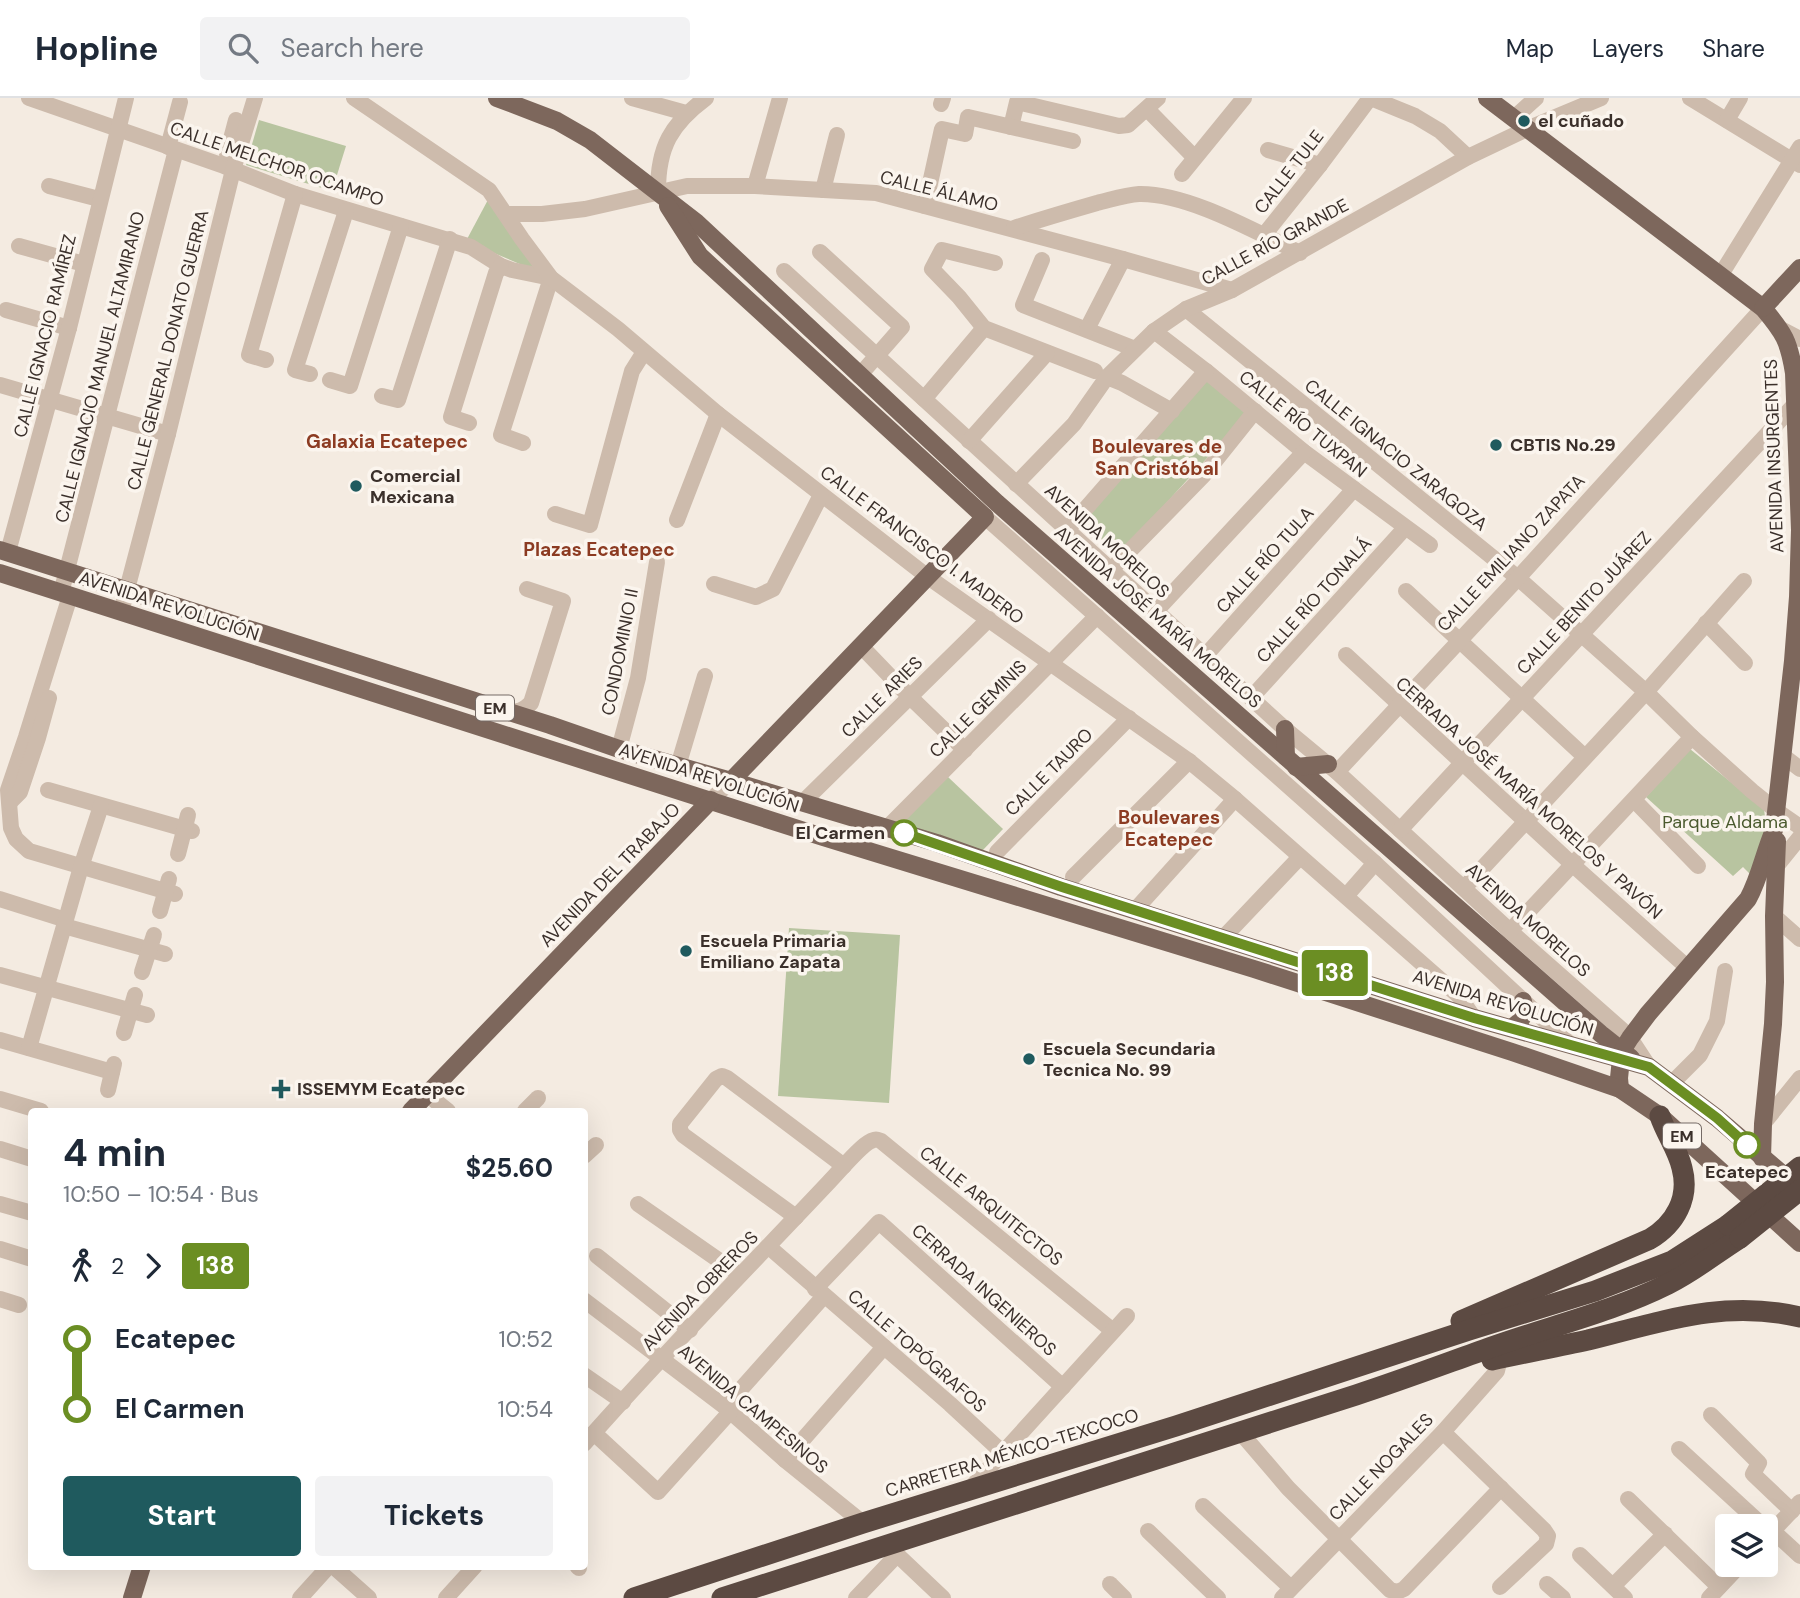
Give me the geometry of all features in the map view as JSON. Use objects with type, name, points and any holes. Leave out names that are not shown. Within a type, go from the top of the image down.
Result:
[{"type":"highway","points":[[1405,1352],[1471,1315],[1650,1240],[1668,1226],[1679,1210],[1685,1184],[1683,1168],[1660,1116]]},
{"type":"highway","points":[[1405,1352],[1595,1291],[1672,1261],[1734,1232],[1800,1167]]},
{"type":"highway","points":[[722,1598],[892,1550],[1626,1303],[1670,1283],[1734,1232],[1800,1189]]},
{"type":"highway","points":[[1418,1375],[1587,1340],[1670,1318],[1710,1312],[1753,1311],[1800,1317]]},
{"type":"highway","name":"CARRETERA MÉXICO-TEXCOCO","points":[[634,1598],[1405,1352]]},
{"type":"main road","name":"AVENIDA JOSÉ MARÍA MORELOS","points":[[497,98],[557,121],[590,140],[696,222],[859,376],[991,510]]},
{"type":"main road","name":"AVENIDA INSURGENTES","points":[[1488,98],[1763,308],[1781,329],[1791,349],[1796,402],[1800,530],[1798,597],[1776,820],[1773,1024],[1762,1158]]},
{"type":"main road","name":"AVENIDA JOSÉ MARÍA MORELOS","points":[[658,191],[700,256],[940,474],[991,510],[1291,762],[1624,1050],[1672,1083]]},
{"type":"main road","name":"CALLE EMILIANO ZAPATA","points":[[1763,308],[1800,268]]},
{"type":"main road","name":"AVENIDA DEL TRABAJO","points":[[731,781],[991,510]]},
{"type":"main road","name":"AVENIDA REVOLUCIÓN","points":[[4,551],[68,589],[121,612],[823,837],[1254,969],[1620,1089],[1660,1116],[1800,1243]]},
{"type":"main road","name":"AVENIDA REVOLUCIÓN","points":[[0,573],[68,589],[127,590],[619,749],[887,828],[1474,1018],[1572,1046],[1624,1050]]},
{"type":"main road","points":[[1285,729],[1291,762],[1333,768]]},
{"type":"main road","name":"AVENIDA DEL TRABAJO","points":[[414,1108],[711,800]]},
{"type":"main road","name":"AVENIDA INSURGENTES","points":[[1624,1050],[1688,968],[1748,899],[1757,883],[1776,820]]},
{"type":"main road","points":[[1748,899],[1774,916]]},
{"type":"main road","points":[[1511,1028],[1520,1022],[1525,1013],[1523,1001]]},
{"type":"main road","points":[[1620,1089],[1619,1078],[1624,1050]]},
{"type":"main road","name":"EM","points":[[1672,1083],[1800,1189]]},
{"type":"main road","points":[[132,1598],[141,1570]]},
{"type":"street","name":"CALLE MELCHOR OCAMPO","points":[[29,98],[295,194],[346,211],[450,239],[471,247],[501,266],[551,278]]},
{"type":"street","name":"CALLE IGNACIO RAMÍREZ","points":[[4,551],[69,328],[126,98]]},
{"type":"street","name":"CALLE GENERAL DONATO GUERRA","points":[[121,612],[168,434],[229,168],[255,98]]},
{"type":"street","name":"CALLE FRANCISCO I. MADERO","points":[[354,98],[489,190],[551,278],[718,414],[928,577],[1189,761],[1236,799],[1459,996],[1474,1018]]},
{"type":"street","points":[[632,98],[686,113]]},
{"type":"street","points":[[658,191],[662,153],[671,133],[686,113],[706,98]]},
{"type":"street","points":[[755,187],[780,98]]},
{"type":"street","points":[[1182,174],[1244,98]]},
{"type":"street","points":[[1370,98],[1415,116],[1440,131],[1468,156]]},
{"type":"street","name":"CALLE TULE","points":[[1264,235],[1370,98]]},
{"type":"street","points":[[1521,124],[1536,98]]},
{"type":"street","name":"CALLE RÍO GRANDE","points":[[1016,484],[1074,424],[1101,374],[1186,309],[1232,290],[1300,253],[1521,124],[1601,98]]},
{"type":"street","points":[[1690,98],[1797,157],[1720,276]]},
{"type":"street","points":[[1727,120],[1740,98]]},
{"type":"street","points":[[1011,127],[1017,102],[1119,127],[1128,125],[1152,103],[1194,157]]},
{"type":"street","name":"CALLE IGNACIO MANUEL ALTAMIRANO","points":[[9,793],[36,724],[106,417],[172,148],[180,103]]},
{"type":"street","points":[[925,206],[942,129],[965,135],[968,117],[1073,141]]},
{"type":"street","points":[[229,168],[236,120]]},
{"type":"street","points":[[823,190],[837,135]]},
{"type":"street","points":[[1268,150],[1320,165]]},
{"type":"street","points":[[49,186],[99,199]]},
{"type":"street","name":"CALLE ÁLAMO","points":[[506,214],[542,214],[585,209],[687,186],[876,193],[1232,290]]},
{"type":"street","points":[[266,360],[249,355],[295,194]]},
{"type":"street","points":[[1013,229],[1115,198],[1137,194],[1157,195],[1182,201],[1234,221],[1300,253]]},
{"type":"street","points":[[310,374],[295,370],[346,211]]},
{"type":"street","points":[[330,380],[350,386],[401,226]]},
{"type":"street","points":[[382,396],[398,400],[450,239]]},
{"type":"street","points":[[19,246],[84,264]]},
{"type":"street","points":[[995,263],[942,250],[932,269],[984,328],[1122,383],[1172,411]]},
{"type":"street","points":[[820,252],[901,327],[859,376]]},
{"type":"street","points":[[1087,329],[1123,259]]},
{"type":"street","points":[[1042,260],[1023,305],[1135,349]]},
{"type":"street","points":[[469,423],[451,417],[496,273],[501,266]]},
{"type":"street","name":"AVENIDA MORELOS","points":[[784,271],[1285,729],[1333,768],[1510,930],[1624,1050]]},
{"type":"street","points":[[523,443],[501,435],[551,278]]},
{"type":"street","name":"CALLE EMILIANO ZAPATA","points":[[1333,768],[1399,705],[1518,578],[1763,308]]},
{"type":"street","name":"CALLE IGNACIO ZARAGOZA","points":[[1186,309],[1518,578],[1752,791],[1776,820],[1800,827]]},
{"type":"street","points":[[6,310],[69,328]]},
{"type":"street","points":[[923,399],[984,328]]},
{"type":"street","points":[[1781,329],[1800,339]]},
{"type":"street","name":"CALLE RÍO TUXPAN","points":[[1154,331],[1304,452],[1430,545]]},
{"type":"street","points":[[555,514],[590,525],[632,371],[644,352]]},
{"type":"street","points":[[970,441],[1047,353]]},
{"type":"street","points":[[1067,530],[1206,371]]},
{"type":"street","points":[[0,385],[168,434]]},
{"type":"street","name":"CALLE BENITO JUÁREZ","points":[[1400,830],[1796,402]]},
{"type":"street","points":[[1111,570],[1203,476],[1255,411]]},
{"type":"street","points":[[677,520],[718,414]]},
{"type":"street","points":[[1156,611],[1304,452]]},
{"type":"street","name":"CALLE RÍO TULA","points":[[1205,656],[1354,489]]},
{"type":"street","points":[[714,584],[757,597],[773,589],[821,495]]},
{"type":"street","name":"AVENIDA JOSÉ MARÍA MORELOS","points":[[991,510],[1097,616],[1375,863],[1572,1046]]},
{"type":"street","name":"CALLE RÍO TONALÁ","points":[[1251,698],[1405,528]]},
{"type":"street","name":"CONDOMINIO II","points":[[619,749],[638,678],[657,562]]},
{"type":"street","points":[[1464,888],[1646,692],[1744,581]]},
{"type":"street","points":[[508,712],[518,712],[531,703],[563,601],[527,589]]},
{"type":"street","points":[[1406,592],[1586,757]]},
{"type":"street","name":"CALLE GEMINIS","points":[[887,828],[1097,616]]},
{"type":"street","name":"CALLE ARIES","points":[[803,802],[989,619]]},
{"type":"street","points":[[1706,623],[1745,663]]},
{"type":"street","points":[[860,646],[965,750]]},
{"type":"street","name":"CERRADA JOSÉ MARÍA MORELOS Y PAVÓN","points":[[1346,655],[1688,968]]},
{"type":"street","points":[[678,766],[705,676]]},
{"type":"street","points":[[531,703],[550,725]]},
{"type":"street","name":"CALLE TAURO","points":[[997,852],[1129,718]]},
{"type":"street","points":[[1510,930],[1692,737]]},
{"type":"street","points":[[1782,755],[1800,769]]},
{"type":"street","points":[[1073,877],[1189,761]]},
{"type":"street","name":"AVENIDA DEL TRABAJO","points":[[711,800],[731,781]]},
{"type":"street","points":[[48,790],[101,806],[189,825],[178,855]]},
{"type":"street","points":[[9,793],[12,828],[16,839],[29,852],[170,888],[160,911]]},
{"type":"street","points":[[1135,910],[1236,799]]},
{"type":"street","points":[[1634,800],[1698,866]]},
{"type":"street","points":[[29,1048],[101,806]]},
{"type":"street","points":[[1775,868],[1800,837]]},
{"type":"street","points":[[1223,938],[1300,857]]},
{"type":"street","points":[[1346,896],[1375,863]]},
{"type":"street","points":[[0,899],[65,923],[151,942],[165,954]]},
{"type":"street","points":[[1774,916],[1800,939]]},
{"type":"street","points":[[142,972],[151,942]]},
{"type":"street","points":[[1672,1083],[1700,1055],[1717,1021],[1725,971]]},
{"type":"street","points":[[0,975],[45,988],[133,1003],[147,1015]]},
{"type":"street","points":[[124,1033],[133,1003]]},
{"type":"street","points":[[0,1040],[113,1067],[108,1090]]},
{"type":"street","points":[[796,1217],[683,1135],[680,1130],[680,1124],[716,1079],[727,1077],[844,1166]]},
{"type":"street","points":[[1763,1124],[1800,1078]]},
{"type":"street","points":[[428,1095],[444,1108]]},
{"type":"street","points":[[528,1108],[538,1098]]},
{"type":"street","points":[[0,1099],[31,1108]]},
{"type":"street","name":"CALLE ARQUITECTOS","points":[[844,1166],[868,1142],[874,1139],[881,1141],[1113,1331]]},
{"type":"street","points":[[0,1149],[28,1157]]},
{"type":"street","name":"AVENIDA OBREROS","points":[[589,1439],[844,1166]]},
{"type":"street","points":[[0,1204],[28,1212]]},
{"type":"street","points":[[638,1204],[740,1275]]},
{"type":"street","name":"CERRADA INGENIEROS","points":[[820,1292],[879,1222],[1063,1387]]},
{"type":"street","name":"CALLE TOPÓGRAFOS","points":[[769,1247],[1002,1452]]},
{"type":"street","points":[[0,1249],[28,1258]]},
{"type":"street","points":[[597,1256],[690,1330]]},
{"type":"street","points":[[589,1439],[658,1492],[820,1292]]},
{"type":"street","points":[[0,1299],[19,1305]]},
{"type":"street","name":"AVENIDA CAMPESINOS","points":[[588,1303],[727,1410],[863,1523]]},
{"type":"street","points":[[969,1490],[1127,1316]]},
{"type":"street","points":[[785,1460],[884,1347]]},
{"type":"street","name":"CALLE NOGALES","points":[[1286,1593],[1443,1432],[1497,1371],[1500,1358]]},
{"type":"street","points":[[588,1378],[623,1402]]},
{"type":"street","points":[[1711,1415],[1759,1463],[1752,1474],[1797,1506],[1778,1522]]},
{"type":"street","points":[[1443,1432],[1548,1536],[1546,1544],[1500,1587]]},
{"type":"street","points":[[1241,1433],[1288,1488],[1390,1590],[1397,1592],[1404,1589],[1501,1488]]},
{"type":"street","points":[[1679,1449],[1750,1514]]},
{"type":"street","points":[[1628,1499],[1665,1534],[1714,1593],[1729,1577]]},
{"type":"street","points":[[1203,1506],[1286,1593]]},
{"type":"street","points":[[1148,1531],[1218,1598]]},
{"type":"street","points":[[1580,1555],[1619,1592],[1665,1534]]},
{"type":"street","points":[[1778,1539],[1800,1556]]},
{"type":"street","points":[[856,1598],[892,1550],[943,1598]]},
{"type":"street","points":[[300,1598],[327,1570]]},
{"type":"street","points":[[336,1570],[369,1598]]},
{"type":"street","points":[[446,1598],[471,1570]]},
{"type":"street","points":[[1110,1584],[1124,1598]]},
{"type":"street","points":[[1547,1584],[1563,1598]]},
{"type":"green space","points":[[259,120],[346,146],[332,191],[246,165]]},
{"type":"green space","points":[[490,196],[536,271],[466,241]]},
{"type":"green space","points":[[1207,377],[1248,413],[1120,554],[1081,523]]},
{"type":"green space","name":"Parque Aldama","points":[[1690,749],[1764,809],[1767,833],[1753,877],[1743,867],[1733,876],[1646,797]]},
{"type":"green space","points":[[948,777],[1003,829],[982,851],[898,827]]},
{"type":"green space","points":[[789,928],[900,935],[889,1103],[778,1096]]},
{"type":"bus line","name":"138","points":[[904,833],[1062,887],[1474,1018],[1649,1067],[1717,1118],[1747,1145]]},
{"type":"place","name":"el cuñado","points":[[1524,121]]},
{"type":"place","name":"CBTIS No.29","points":[[1496,445]]},
{"type":"place","name":"Comercial Mexicana","points":[[356,486]]},
{"type":"place","name":"El Carmen","points":[[904,833]]},
{"type":"place","name":"Escuela Primaria Emiliano Zapata","points":[[686,951]]},
{"type":"place","name":"Escuela Secundaria Tecnica No. 99","points":[[1029,1059]]},
{"type":"place","name":"ISSEMYM Ecatepec","points":[[281,1089]]},
{"type":"place","name":"Ecatepec","points":[[1747,1145]]},
{"type":"district","name":"Galaxia Ecatepec","points":[[387,441]]},
{"type":"district","name":"Boulevares de San Cristóbal","points":[[1157,457]]},
{"type":"district","name":"Plazas Ecatepec","points":[[599,549]]},
{"type":"district","name":"Boulevares Ecatepec","points":[[1169,828]]}]
